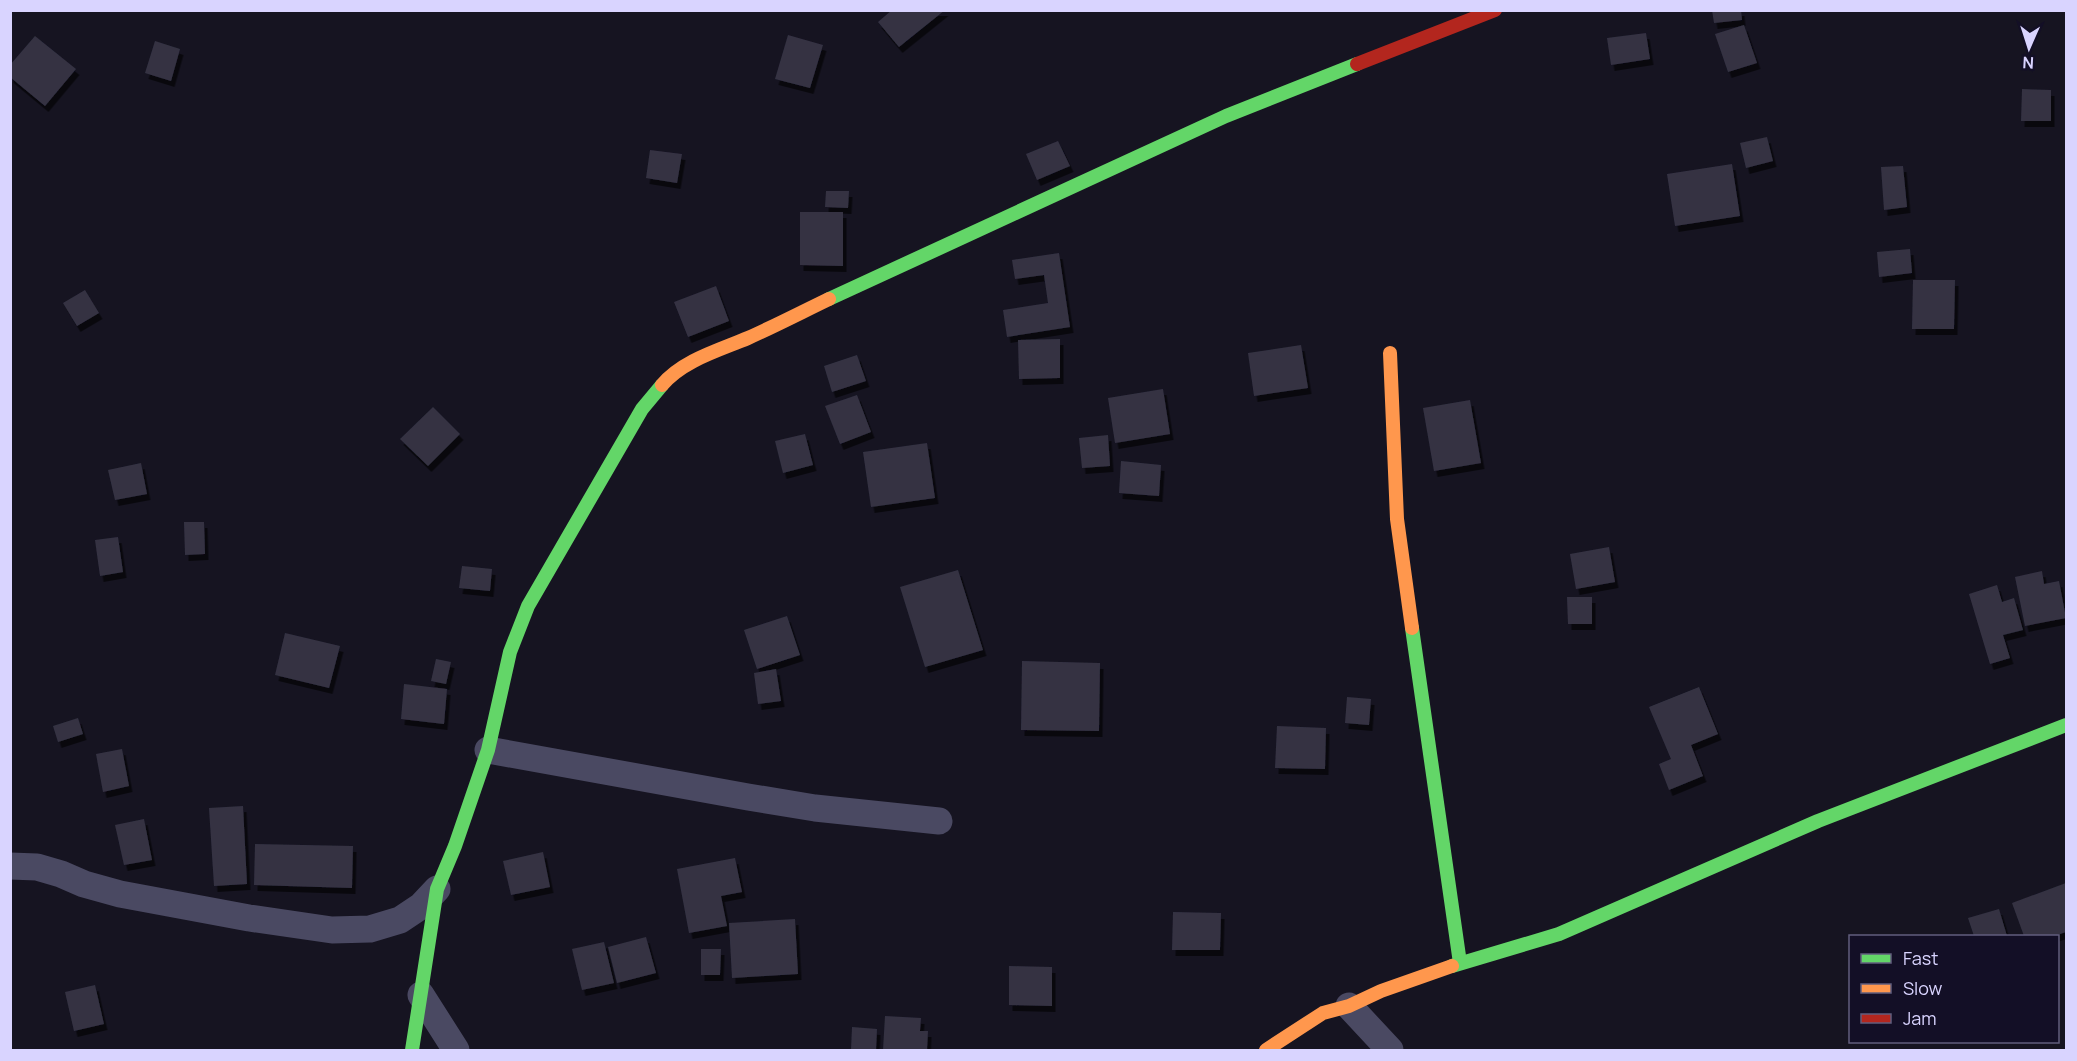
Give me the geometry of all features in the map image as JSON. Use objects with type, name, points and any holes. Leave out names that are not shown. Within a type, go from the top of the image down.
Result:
[{"type":"street","points":[[412,1050],[437,889],[455,846],[488,750],[510,652],[528,606],[626,435],[642,409],[667,379],[698,359],[1226,116],[1495,10]]},
{"type":"street","points":[[1390,353],[1397,519],[1460,963]]},
{"type":"street","points":[[1266,1050],[1323,1013],[1349,1006],[1381,991],[1460,963],[1559,934],[1818,821],[2067,725]]},
{"type":"street","points":[[488,750],[815,808],[939,821]]},
{"type":"street","points":[[10,866],[37,867],[120,894],[249,918],[332,930],[370,929],[400,920],[421,906],[437,889]]},
{"type":"street","points":[[421,995],[456,1050]]},
{"type":"street","points":[[1349,1006],[1390,1050]]},
{"type":"building","points":[[892,10],[945,10],[899,47],[878,22]]},
{"type":"building","points":[[1712,10],[1741,10],[1742,20],[1714,23]]},
{"type":"building","points":[[1744,25],[1757,63],[1728,72],[1715,34]]},
{"type":"building","points":[[1646,33],[1650,59],[1611,65],[1607,38]]},
{"type":"building","points":[[788,35],[823,45],[810,88],[775,79]]},
{"type":"building","points":[[35,36],[76,69],[45,106],[10,77],[10,65]]},
{"type":"building","points":[[155,41],[180,49],[171,81],[145,73]]},
{"type":"building","points":[[2022,89],[2051,90],[2051,121],[2021,121]]},
{"type":"building","points":[[1767,137],[1773,161],[1746,168],[1740,143]]},
{"type":"building","points":[[1058,141],[1070,166],[1037,180],[1026,154]]},
{"type":"building","points":[[650,150],[682,154],[677,183],[646,178]]},
{"type":"building","points":[[1732,164],[1740,216],[1675,226],[1667,174]]},
{"type":"building","points":[[1903,166],[1907,207],[1884,210],[1881,167]]},
{"type":"building","points":[[826,191],[849,191],[848,208],[825,207]]},
{"type":"building","points":[[800,212],[843,212],[843,266],[800,265]]},
{"type":"building","points":[[1910,249],[1912,273],[1879,277],[1877,252]]},
{"type":"building","points":[[1059,253],[1070,327],[1007,337],[1003,310],[1048,303],[1044,275],[1015,279],[1012,260]]},
{"type":"building","points":[[1913,280],[1955,280],[1954,329],[1912,329]]},
{"type":"building","points":[[716,286],[729,321],[688,337],[674,302]]},
{"type":"building","points":[[85,290],[99,313],[77,326],[63,303]]},
{"type":"building","points":[[1060,339],[1060,378],[1019,379],[1018,340]]},
{"type":"building","points":[[1301,345],[1308,388],[1254,396],[1248,353]]},
{"type":"building","points":[[857,355],[866,381],[832,392],[824,366]]},
{"type":"building","points":[[1163,389],[1170,434],[1115,443],[1108,398]]},
{"type":"building","points":[[857,395],[871,432],[840,444],[825,406]]},
{"type":"building","points":[[1470,400],[1481,463],[1434,471],[1423,408]]},
{"type":"building","points":[[433,407],[460,434],[428,466],[400,439]]},
{"type":"building","points":[[805,434],[813,465],[783,473],[775,441]]},
{"type":"building","points":[[1108,435],[1110,466],[1082,468],[1079,438]]},
{"type":"building","points":[[927,443],[935,498],[871,507],[863,452]]},
{"type":"building","points":[[1121,461],[1161,465],[1159,496],[1119,493]]},
{"type":"building","points":[[141,463],[147,494],[115,500],[108,470]]},
{"type":"building","points":[[184,522],[204,522],[205,554],[185,555]]},
{"type":"building","points":[[118,537],[123,572],[100,576],[95,540]]},
{"type":"building","points":[[1609,547],[1615,582],[1576,589],[1570,554]]},
{"type":"building","points":[[462,566],[492,569],[490,591],[459,588]]},
{"type":"building","points":[[958,570],[983,650],[925,667],[900,587]]},
{"type":"building","points":[[2042,571],[2044,584],[2059,581],[2066,618],[2025,626],[2015,577]]},
{"type":"building","points":[[1997,585],[2002,602],[2014,598],[2023,630],[2003,635],[2010,658],[1990,664],[1969,594]]},
{"type":"building","points":[[1567,597],[1592,597],[1592,624],[1568,624]]},
{"type":"building","points":[[787,616],[800,655],[757,669],[744,630]]},
{"type":"building","points":[[285,633],[340,646],[329,688],[275,675]]},
{"type":"building","points":[[436,659],[451,662],[446,684],[431,681]]},
{"type":"building","points":[[1022,661],[1100,663],[1099,731],[1021,730]]},
{"type":"building","points":[[776,669],[781,701],[758,704],[754,673]]},
{"type":"building","points":[[404,684],[447,689],[444,724],[401,719]]},
{"type":"building","points":[[1699,687],[1718,734],[1691,745],[1703,776],[1669,790],[1659,764],[1671,759],[1649,707]]},
{"type":"building","points":[[1347,697],[1371,699],[1369,725],[1345,723]]},
{"type":"building","points":[[78,718],[83,734],[58,742],[53,726]]},
{"type":"building","points":[[1277,726],[1326,728],[1325,769],[1275,768]]},
{"type":"building","points":[[122,749],[129,786],[103,792],[96,754]]},
{"type":"building","points":[[243,806],[247,884],[214,886],[209,808]]},
{"type":"building","points":[[144,819],[152,860],[124,865],[115,825]]},
{"type":"building","points":[[255,844],[353,846],[352,888],[254,885]]},
{"type":"building","points":[[543,852],[550,887],[511,895],[503,861]]},
{"type":"building","points":[[735,858],[742,892],[721,896],[727,926],[689,933],[677,869]]},
{"type":"building","points":[[2066,883],[2066,932],[2057,935],[2024,935],[2012,903]]},
{"type":"building","points":[[1999,909],[2007,935],[1974,935],[1968,918]]},
{"type":"building","points":[[1173,912],[1221,913],[1220,950],[1172,950]]},
{"type":"building","points":[[795,919],[798,974],[732,978],[729,923]]},
{"type":"building","points":[[646,937],[656,973],[617,983],[608,947]]},
{"type":"building","points":[[604,942],[614,983],[582,990],[572,949]]},
{"type":"building","points":[[701,949],[721,949],[720,975],[701,975]]},
{"type":"building","points":[[1009,966],[1052,967],[1052,1006],[1009,1005]]},
{"type":"building","points":[[95,985],[104,1024],[74,1031],[65,992]]},
{"type":"building","points":[[885,1016],[921,1018],[920,1031],[928,1031],[927,1050],[883,1050]]},
{"type":"building","points":[[852,1027],[877,1029],[876,1050],[851,1050]]},
{"type":"traffic: fast","points":[[829,299],[1226,116],[1357,64]]},
{"type":"traffic: fast","points":[[412,1050],[437,889],[455,846],[488,750],[510,652],[528,606],[642,409],[662,385]]},
{"type":"traffic: fast","points":[[1412,628],[1460,963]]},
{"type":"traffic: fast","points":[[1452,966],[1559,934],[1818,821],[2066,725]]},
{"type":"traffic: slow","points":[[662,385],[691,362],[829,299]]},
{"type":"traffic: slow","points":[[1390,353],[1397,519],[1412,628]]},
{"type":"traffic: slow","points":[[1266,1050],[1323,1013],[1349,1006],[1381,991],[1452,966]]},
{"type":"traffic: jam","points":[[1357,64],[1495,10]]}]
